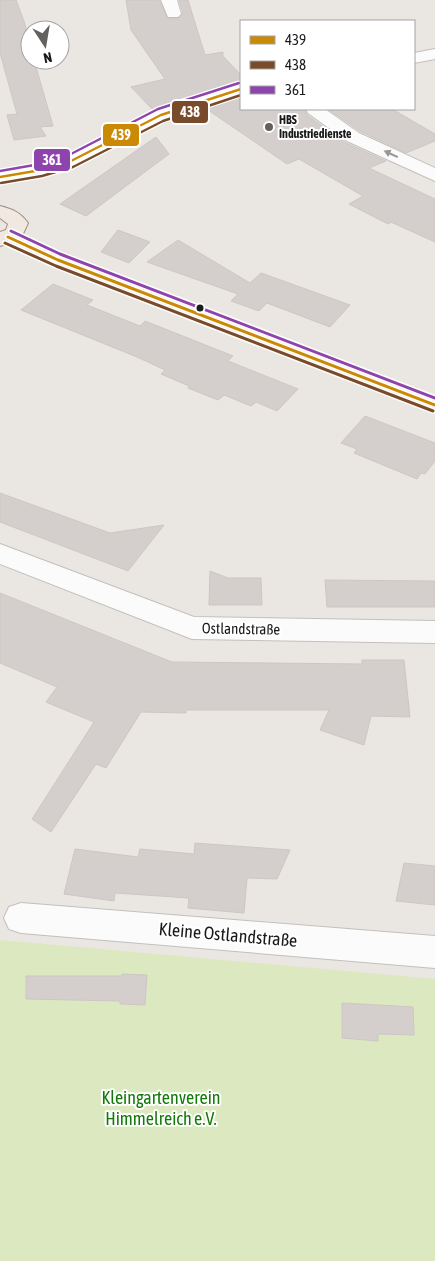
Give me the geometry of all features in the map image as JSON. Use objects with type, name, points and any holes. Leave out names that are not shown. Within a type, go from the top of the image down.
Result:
[{"type":"main road","points":[[0,212],[10,215],[18,223],[14,233],[4,238]]},
{"type":"main road","points":[[4,238],[435,405]]},
{"type":"street","points":[[415,58],[435,54]]},
{"type":"street","points":[[0,177],[41,170],[72,161],[161,115],[240,89]]},
{"type":"street","points":[[315,110],[353,137],[435,175]]},
{"type":"street","name":"Ostlandstraße","points":[[0,554],[192,628],[435,632]]},
{"type":"street","name":"Kleine Ostlandstraße","points":[[20,918],[435,952]]},
{"type":"green space","name":"Kleingartenverein Himmelreich e.V.","points":[[0,940],[435,979],[435,1261],[0,1261]]},
{"type":"building","points":[[0,0],[16,0],[24,20],[20,20],[20,70],[37,70],[53,126],[40,127],[46,136],[14,140],[7,115],[17,114],[0,53]]},
{"type":"building","points":[[126,0],[159,0],[168,19],[179,18],[183,13],[179,0],[188,0],[205,55],[223,52],[223,56],[240,74],[240,82],[153,110],[131,87],[165,79],[131,30]]},
{"type":"building","points":[[240,96],[240,110],[304,110],[307,115],[346,143],[386,161],[369,168],[435,199],[435,242],[391,222],[388,224],[349,204],[363,196],[299,159],[287,164],[208,110],[196,111]]},
{"type":"building","points":[[329,110],[394,110],[435,134],[435,141],[406,153],[360,131]]},
{"type":"building","points":[[156,137],[169,154],[86,216],[60,204]]},
{"type":"building","points":[[118,230],[150,242],[129,263],[101,252]]},
{"type":"building","points":[[178,240],[250,283],[261,273],[350,305],[330,327],[267,303],[259,311],[231,301],[238,294],[147,262]]},
{"type":"building","points":[[53,284],[93,300],[87,305],[140,326],[145,321],[233,356],[228,361],[298,389],[277,411],[256,402],[251,406],[224,395],[218,400],[188,388],[189,386],[161,374],[165,370],[21,310]]},
{"type":"building","points":[[365,416],[435,443],[435,461],[425,474],[421,473],[417,479],[354,453],[357,449],[341,443]]},
{"type":"building","points":[[0,493],[110,533],[164,525],[128,571],[0,522]]},
{"type":"building","points":[[210,571],[228,578],[261,578],[262,605],[209,605]]},
{"type":"building","points":[[325,580],[435,581],[435,607],[327,607]]},
{"type":"building","points":[[0,593],[172,662],[362,664],[362,660],[404,660],[410,717],[371,716],[364,745],[320,730],[329,710],[186,710],[186,713],[141,712],[106,768],[96,764],[51,832],[32,819],[94,722],[46,702],[57,687],[0,663]]},
{"type":"building","points":[[195,843],[290,850],[277,879],[247,878],[244,913],[188,908],[189,898],[115,893],[114,901],[64,894],[75,849],[138,857],[140,849],[194,854]]},
{"type":"building","points":[[404,863],[435,866],[435,905],[396,901]]},
{"type":"building","points":[[122,974],[147,975],[145,1005],[120,1004],[120,1001],[26,999],[26,976],[122,976]]},
{"type":"building","points":[[342,1003],[413,1007],[414,1035],[378,1034],[378,1041],[342,1038]]},
{"type":"transit line","name":"361","points":[[0,171],[40,164],[69,155],[158,109],[239,83]]},
{"type":"transit line","name":"439","points":[[0,177],[41,170],[71,161],[161,115],[240,89]]},
{"type":"transit line","name":"438","points":[[1,183],[42,176],[73,167],[163,121],[240,95]]},
{"type":"transit line","name":"361","points":[[11,231],[60,254],[435,398]]},
{"type":"transit line","name":"439","points":[[8,237],[58,260],[435,405]]},
{"type":"transit line","name":"438","points":[[5,243],[56,266],[433,411]]},
{"type":"place","name":"HBS Industriedienste","points":[[269,127]]}]
